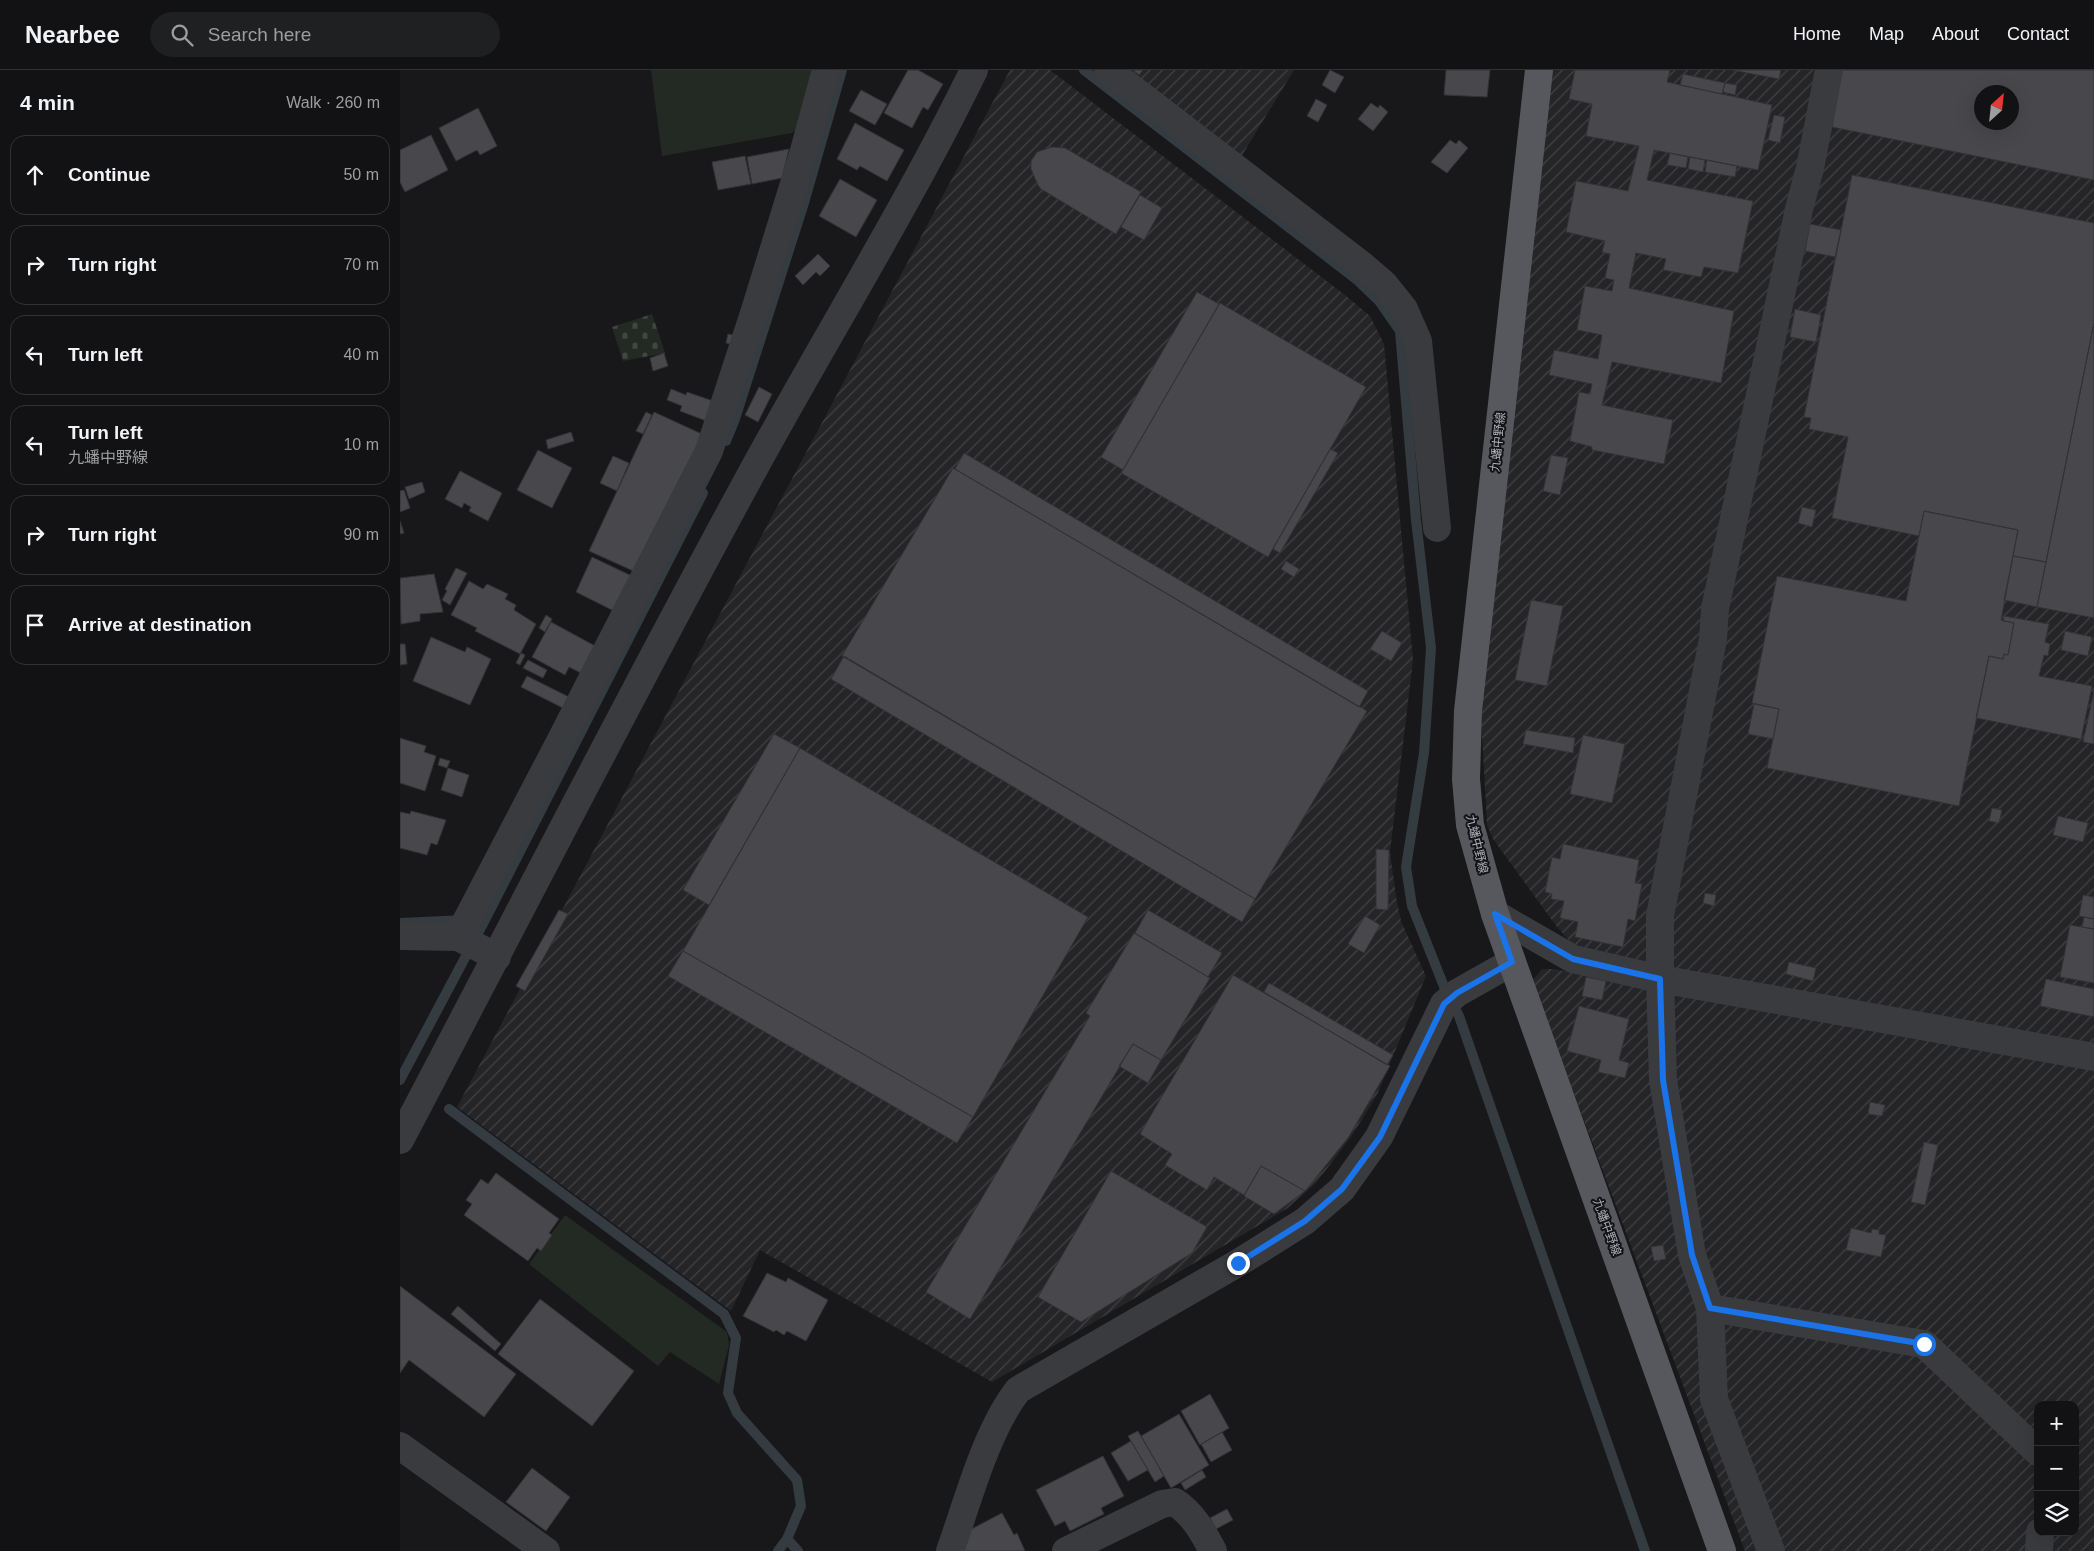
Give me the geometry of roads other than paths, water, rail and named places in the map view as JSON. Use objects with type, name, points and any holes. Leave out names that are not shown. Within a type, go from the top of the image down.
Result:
[{"type":"main road","name":"九蟠中野線","points":[[1539,70],[1468,711],[1466,779],[1470,824],[1495,914],[1722,1551]]},
{"type":"street","points":[[400,1140],[471,937],[568,727],[709,451],[802,158],[826,70]]},
{"type":"street","points":[[471,937],[710,550],[790,403],[888,236],[974,70]]},
{"type":"street","points":[[1108,70],[1362,265],[1384,284],[1404,309],[1418,341],[1437,528]]},
{"type":"street","points":[[1771,1551],[1714,1399],[1710,1308],[1692,1255],[1663,1080],[1660,916],[1712,639],[1715,609],[1830,70]]},
{"type":"street","points":[[1495,914],[1573,959],[1660,979],[2094,1057]]},
{"type":"street","points":[[400,936],[471,937]]},
{"type":"street","points":[[950,1551],[989,1443],[1006,1407],[1018,1390],[1238,1263],[1305,1221],[1342,1189],[1380,1137],[1451,999],[1512,962]]},
{"type":"street","points":[[1710,1308],[1924,1344],[2034,1448]]},
{"type":"street","points":[[400,1446],[546,1551]]},
{"type":"street","points":[[1066,1551],[1162,1504],[1174,1502],[1183,1507],[1198,1524],[1213,1551]]},
{"type":"street","points":[[2039,1551],[2040,1536]]},
{"type":"waterway","points":[[726,441],[735,419],[804,203],[842,70]]},
{"type":"waterway","points":[[1084,70],[1356,279],[1379,301],[1400,331],[1416,520],[1431,648],[1424,753],[1406,867],[1412,906],[1445,989],[1459,1016],[1645,1551]]},
{"type":"waterway","points":[[400,1080],[484,922],[703,493]]},
{"type":"waterway","points":[[400,923],[465,920]]},
{"type":"waterway","points":[[449,1109],[724,1314],[736,1338],[728,1393],[737,1413],[797,1480],[801,1506],[787,1539],[778,1551]]},
{"type":"waterway","points":[[787,1539],[798,1551]]}]
